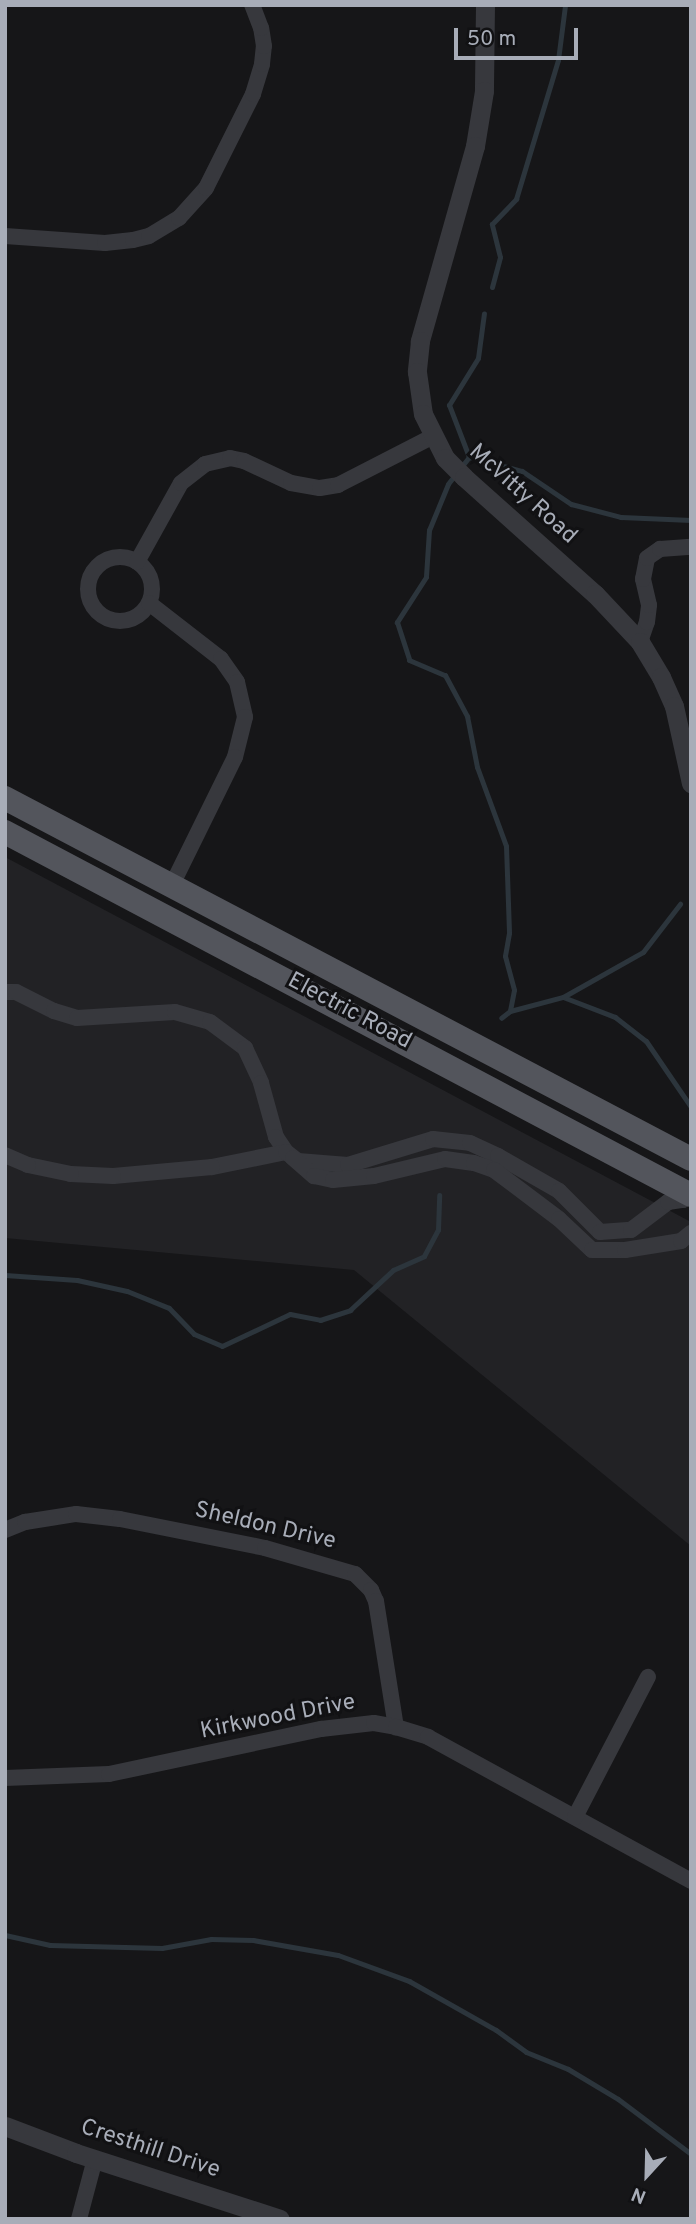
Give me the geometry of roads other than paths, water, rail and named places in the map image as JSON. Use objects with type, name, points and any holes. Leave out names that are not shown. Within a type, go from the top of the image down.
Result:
[{"type":"main road","name":"Electric Road","points":[[5,798],[691,1158]]},
{"type":"main road","name":"Electric Road","points":[[5,832],[691,1195]]},
{"type":"street","points":[[5,236],[105,243],[149,236],[179,218],[206,188],[253,94],[264,46],[261,28],[251,5]]},
{"type":"street","name":"McVitty Road","points":[[485,5],[484,91],[475,146],[420,341],[419,395],[432,437],[457,470],[595,594],[640,642],[661,677],[674,706],[691,783]]},
{"type":"street","points":[[137,562],[181,483],[205,464],[230,458],[244,461],[291,483],[320,488],[338,485],[432,437]]},
{"type":"street","points":[[640,642],[649,605],[643,579],[647,558],[667,548],[691,547]]},
{"type":"street","points":[[117,556],[137,562],[150,579],[149,603],[132,619],[119,621],[102,616],[89,598],[89,578],[104,560],[117,556]]},
{"type":"street","points":[[149,603],[221,659],[237,682],[244,703],[242,738],[236,757],[172,885]]},
{"type":"street","points":[[5,992],[16,992],[54,1012],[77,1018],[175,1012],[210,1022],[245,1048],[261,1083],[276,1138],[286,1152],[314,1176],[333,1181],[374,1176],[445,1159],[474,1163],[494,1170],[559,1219],[592,1250],[625,1251],[681,1241],[691,1233]]},
{"type":"street","points":[[5,1156],[28,1165],[71,1174],[113,1176],[212,1167],[286,1152],[298,1161],[348,1165],[433,1139],[470,1143],[559,1191],[600,1232],[631,1230],[668,1202],[683,1200],[691,1195]]},
{"type":"street","name":"Sheldon Drive","points":[[5,1530],[25,1522],[65,1515],[120,1519],[265,1548],[355,1574],[371,1591],[376,1601],[396,1727]]},
{"type":"street","points":[[575,1817],[648,1677]]},
{"type":"street","name":"Kirkwood Drive","points":[[5,1778],[109,1774],[321,1729],[373,1723],[428,1737],[691,1881]]},
{"type":"street","name":"Cresthill Drive","points":[[5,2126],[95,2159],[280,2219]]},
{"type":"street","points":[[79,2219],[95,2159]]},
{"type":"waterway","points":[[492,287],[500,257],[492,224],[516,199],[558,60],[565,5]]},
{"type":"waterway","points":[[469,457],[449,405],[478,358],[484,313]]},
{"type":"waterway","points":[[469,457],[448,484],[429,530],[426,577],[397,622],[409,660],[445,675],[467,716],[477,767],[506,846],[509,933],[505,956],[514,990],[510,1011],[501,1018]]},
{"type":"waterway","points":[[469,457],[522,471],[571,504],[621,517],[691,520]]},
{"type":"waterway","points":[[510,1011],[563,997],[643,952],[680,904]]},
{"type":"waterway","points":[[563,997],[615,1017],[646,1041],[691,1107]]},
{"type":"waterway","points":[[5,1275],[77,1280],[127,1291],[169,1308],[194,1334],[222,1346],[290,1314],[320,1320],[350,1310],[393,1270],[424,1256],[438,1230],[439,1195]]},
{"type":"waterway","points":[[5,1935],[50,1945],[162,1948],[211,1939],[253,1940],[338,1955],[409,1981],[496,2030],[526,2052],[568,2069],[618,2099],[691,2154]]}]
